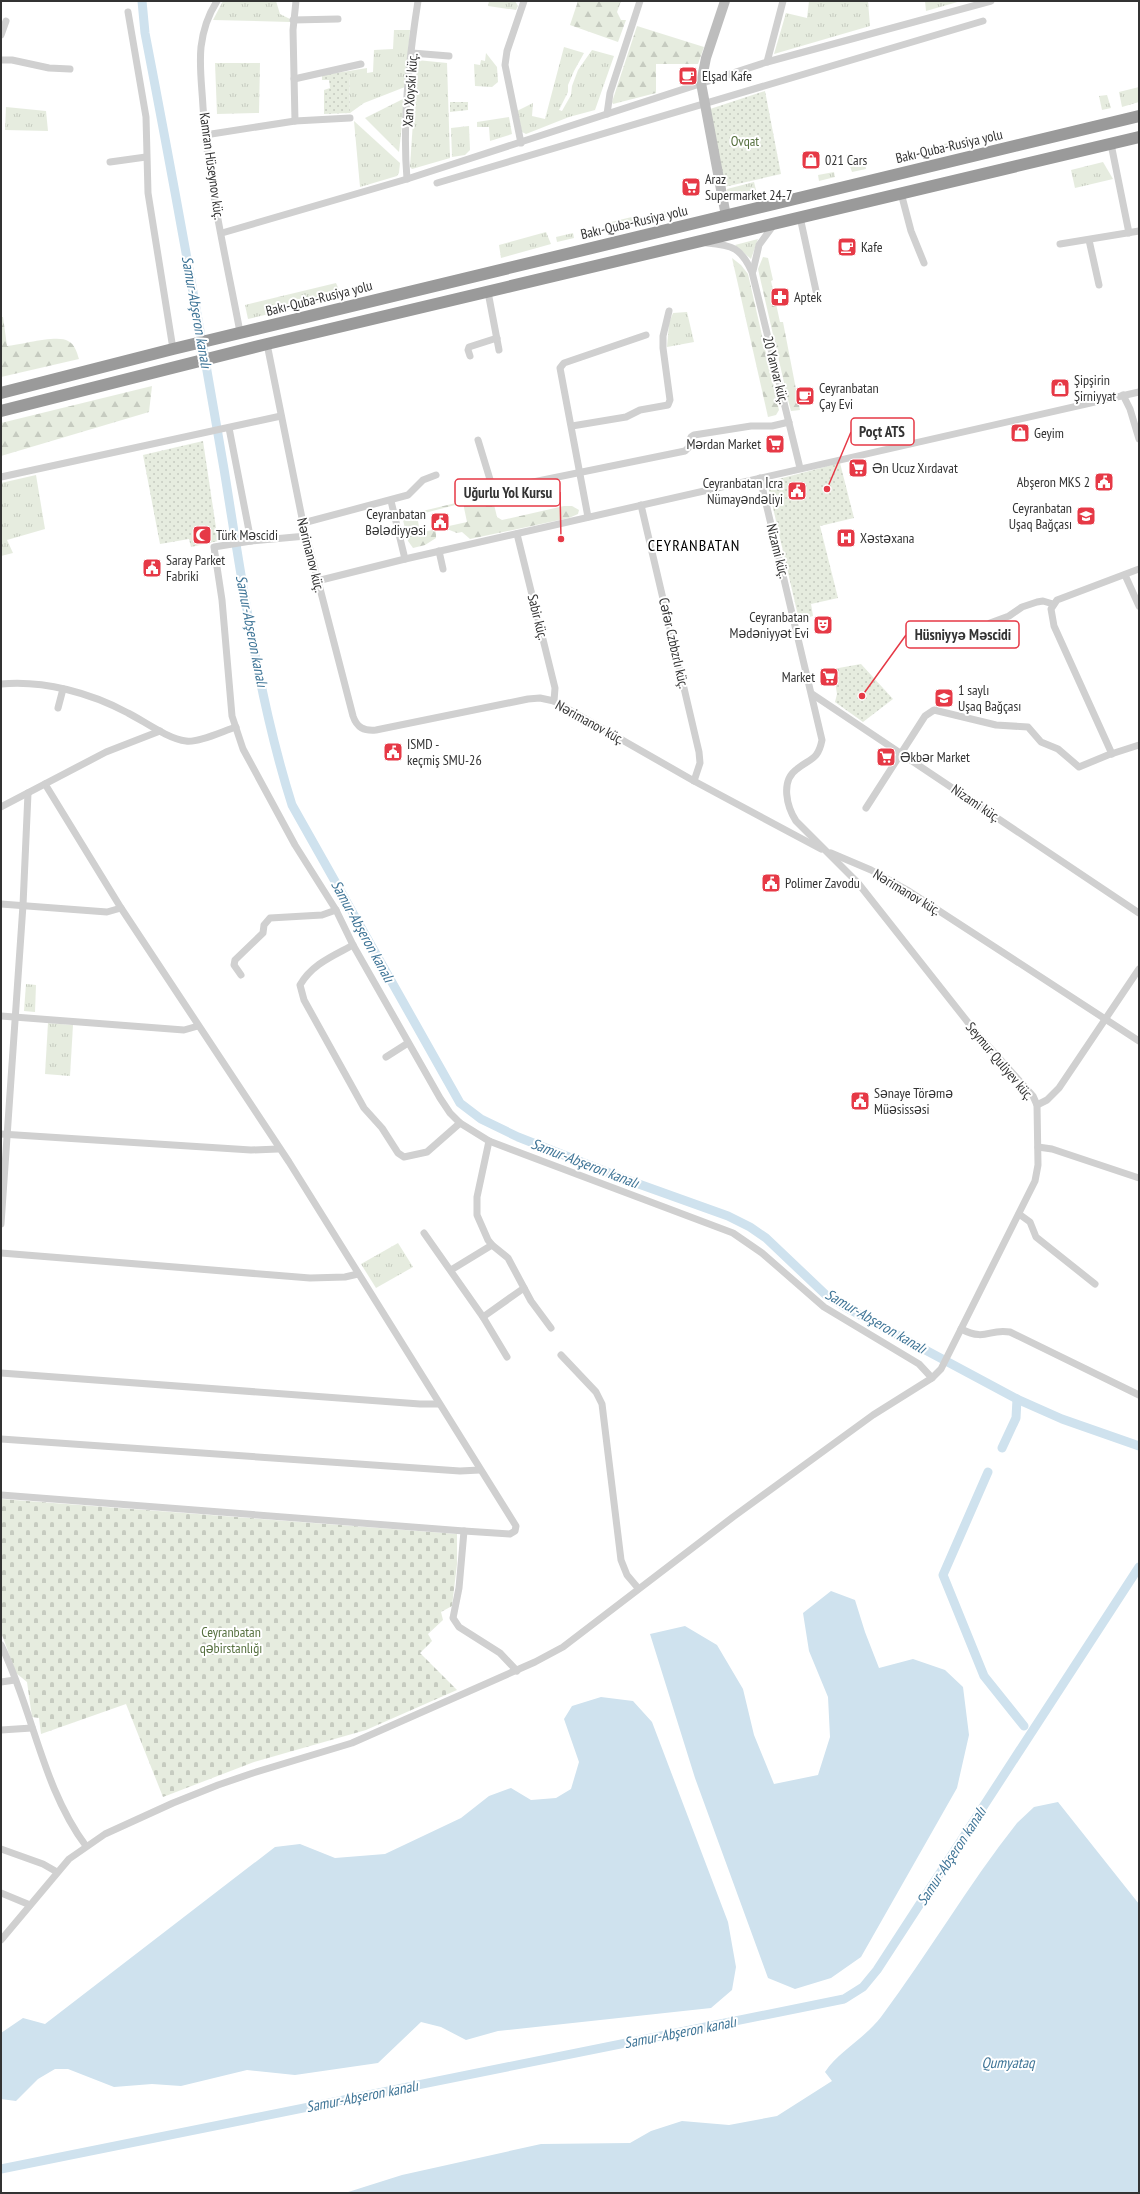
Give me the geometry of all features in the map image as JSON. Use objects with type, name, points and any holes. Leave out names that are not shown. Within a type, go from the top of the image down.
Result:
[{"type":"highway","name":"Bakı-Quba-Rusiya yolu","points":[[177,348],[1139,116]]},
{"type":"highway","points":[[1,411],[267,344],[1139,137]]},
{"type":"highway","points":[[1,392],[177,348]]},
{"type":"street","name":"Kamran Hüseynov küç.","points":[[217,1],[207,22],[201,47],[200,66],[205,135],[222,233],[235,334]]},
{"type":"street","points":[[296,1],[293,20],[296,121]]},
{"type":"street","name":"Xan Xoyski küç.","points":[[407,179],[406,161],[408,91],[418,1]]},
{"type":"street","points":[[521,143],[505,65],[507,51],[524,1]]},
{"type":"street","points":[[607,114],[610,93],[640,1]]},
{"type":"street","points":[[725,1],[706,58],[701,83],[726,216]]},
{"type":"street","points":[[767,62],[783,1]]},
{"type":"street","points":[[222,233],[272,220],[407,179],[767,62],[991,1]]},
{"type":"street","points":[[128,12],[146,117],[148,193],[177,348]]},
{"type":"street","points":[[293,20],[338,19]]},
{"type":"street","points":[[1,34],[6,21]]},
{"type":"street","points":[[437,184],[983,21]]},
{"type":"street","points":[[412,53],[449,56]]},
{"type":"street","points":[[1,60],[12,60],[49,68],[70,68]]},
{"type":"street","points":[[294,78],[361,64]]},
{"type":"street","points":[[205,135],[296,121],[350,118]]},
{"type":"street","points":[[1111,144],[1129,232]]},
{"type":"street","points":[[110,162],[146,157]]},
{"type":"street","points":[[901,193],[911,231],[924,263]]},
{"type":"street","points":[[800,217],[818,300]]},
{"type":"street","points":[[752,272],[759,245],[765,235],[776,223]]},
{"type":"street","points":[[1060,244],[1139,231]]},
{"type":"street","points":[[1089,240],[1099,285]]},
{"type":"street","points":[[697,242],[734,247],[745,258],[752,272]]},
{"type":"street","name":"20 Yanvar küç.","points":[[752,272],[800,468]]},
{"type":"street","points":[[488,292],[499,350]]},
{"type":"street","points":[[572,426],[626,417],[640,410],[668,405],[670,400],[663,348],[663,336],[669,311]]},
{"type":"street","points":[[588,517],[572,426],[560,372],[562,365],[646,335]]},
{"type":"street","points":[[470,356],[469,347],[497,338]]},
{"type":"street","name":"Nərimanov küç.","points":[[267,344],[306,536],[353,716],[356,724],[361,728],[368,731],[376,730],[528,699],[540,698],[554,701],[694,781],[797,837],[871,870],[907,890],[1139,1041]]},
{"type":"street","points":[[318,582],[439,551],[1139,392]]},
{"type":"street","points":[[1123,396],[1130,410],[1139,439]]},
{"type":"street","points":[[1,476],[281,416]]},
{"type":"street","points":[[478,440],[495,489],[685,451],[689,447],[691,437],[694,435],[751,426],[772,426],[789,422]]},
{"type":"street","points":[[228,428],[251,541]]},
{"type":"street","points":[[303,523],[408,495],[423,480],[436,476]]},
{"type":"street","name":"Nizami küç.","points":[[760,478],[822,740],[820,751],[814,759],[796,770],[790,776],[787,784],[787,801],[790,812],[796,821],[826,850]]},
{"type":"street","points":[[390,500],[405,559]]},
{"type":"street","name":"Cəfər Czbbzrlı küç.","points":[[641,505],[699,752],[700,763],[694,781]]},
{"type":"street","name":"Sabir küç.","points":[[517,534],[555,688],[554,701]]},
{"type":"street","points":[[1,1940],[69,1859],[105,1834],[174,1803],[253,1773],[352,1743],[516,1670],[563,1647],[638,1588],[849,1432],[932,1378],[919,1364],[824,1307],[762,1253],[733,1233],[489,1141],[460,1123],[450,1113],[353,946],[336,910],[295,845],[243,749],[232,716],[222,600],[214,547],[251,541],[306,536]]},
{"type":"street","points":[[439,551],[443,569]]},
{"type":"street","points":[[1112,754],[1054,626],[1050,614],[1053,604],[1061,598],[1139,569]]},
{"type":"street","points":[[1125,575],[1139,606]]},
{"type":"street","points":[[990,623],[1009,616],[1022,607],[1037,602],[1043,601],[1053,604]]},
{"type":"street","points":[[1,684],[26,683],[63,689],[87,695],[116,706],[160,731],[187,742],[236,727]]},
{"type":"street","points":[[58,708],[63,689]]},
{"type":"street","name":"Nizami küç.","points":[[812,694],[1139,913]]},
{"type":"street","points":[[866,808],[925,716],[934,710],[996,725],[1028,727],[1041,742],[1058,749],[1079,767],[1139,745]]},
{"type":"street","points":[[1,807],[106,752],[160,731]]},
{"type":"street","points":[[1,1495],[510,1534],[515,1531],[516,1526],[513,1518],[480,1470],[358,1274],[121,908],[45,784]]},
{"type":"street","points":[[1,1224],[4,1135],[23,905],[28,793]]},
{"type":"street","name":"Seymur Quliyev küç.","points":[[826,850],[858,883],[974,1030],[1033,1096],[1036,1105],[1038,1146],[1035,1181],[941,1369],[932,1378]]},
{"type":"street","points":[[1,904],[107,912],[121,908]]},
{"type":"street","points":[[241,975],[234,964],[235,960],[263,933],[264,925],[270,918],[322,914],[336,910]]},
{"type":"street","points":[[353,946],[315,966],[305,975],[300,985],[304,1000],[364,1108],[382,1128],[398,1153],[404,1157],[427,1152],[460,1123]]},
{"type":"street","points":[[1036,1105],[1047,1100],[1059,1088],[1139,969]]},
{"type":"street","points":[[1,1016],[184,1030],[198,1026]]},
{"type":"street","points":[[386,1057],[408,1042]]},
{"type":"street","points":[[4,1135],[251,1150],[278,1149]]},
{"type":"street","points":[[489,1141],[476,1208],[477,1215],[492,1245],[508,1258],[540,1315],[551,1328]]},
{"type":"street","points":[[1038,1146],[1052,1149],[1139,1178]]},
{"type":"street","points":[[1019,1214],[1030,1222],[1036,1237],[1095,1284]]},
{"type":"street","points":[[424,1233],[484,1317],[507,1357]]},
{"type":"street","points":[[451,1270],[492,1245]]},
{"type":"street","points":[[1,1253],[310,1278],[345,1277],[358,1274]]},
{"type":"street","points":[[484,1317],[524,1288]]},
{"type":"street","points":[[961,1329],[977,1336],[999,1332],[1010,1332],[1139,1395]]},
{"type":"street","points":[[561,1355],[596,1392],[602,1404],[621,1560],[627,1575],[638,1588]]},
{"type":"street","points":[[1,1373],[420,1404],[439,1404]]},
{"type":"street","points":[[1,1439],[460,1471],[480,1470]]},
{"type":"street","points":[[464,1531],[459,1588],[453,1618],[459,1627],[500,1653],[516,1670]]},
{"type":"street","points":[[1,1645],[66,1817],[86,1846]]},
{"type":"street","points":[[1,1682],[15,1680]]},
{"type":"street","points":[[1,1730],[32,1728]]},
{"type":"street","points":[[1,1850],[43,1864],[57,1872]]},
{"type":"street","points":[[1,1893],[30,1905]]},
{"type":"green space","points":[[223,1],[276,1],[280,14],[290,19],[290,22],[213,20]]},
{"type":"green space","points":[[489,1],[515,1],[518,6],[516,10],[488,6]]},
{"type":"green space","points":[[578,1],[621,1],[617,12],[621,20],[626,20],[618,42],[570,25]]},
{"type":"green space","points":[[809,1],[868,1],[870,26],[774,54],[786,13],[807,18]]},
{"type":"green space","points":[[925,1],[961,1],[926,11]]},
{"type":"green space","points":[[637,26],[704,47],[698,64],[656,64],[656,93],[613,104],[612,102]]},
{"type":"green space","points":[[394,30],[410,30],[405,87],[364,103],[350,113],[349,71],[367,68],[367,73],[373,72],[374,50],[393,49]]},
{"type":"green space","points":[[564,47],[584,53],[568,85],[568,92],[559,110],[562,111],[571,95],[572,86],[578,70],[592,50],[614,56],[595,110],[569,117],[526,134],[522,132],[517,111],[533,103],[532,116],[545,119]]},
{"type":"green space","points":[[486,53],[497,67],[498,82],[492,87],[475,86],[474,64],[480,65],[481,60],[485,61]]},
{"type":"green space","points":[[417,60],[447,63],[450,158],[412,169],[410,167]]},
{"type":"green space","points":[[215,63],[260,63],[259,113],[217,114]]},
{"type":"green space","points":[[349,71],[350,113],[324,114],[324,90],[330,88],[329,80],[322,80],[322,75]]},
{"type":"green space","points":[[1139,87],[1139,102],[1122,107],[1119,92]]},
{"type":"green space","name":"Ovqat","points":[[765,91],[781,174],[724,187],[710,109]]},
{"type":"green space","points":[[1107,95],[1111,108],[1102,110],[1099,96]]},
{"type":"green space","points":[[405,98],[399,152],[365,118]]},
{"type":"green space","points":[[450,102],[468,102],[468,110],[450,112]]},
{"type":"green space","points":[[6,107],[46,111],[48,131],[5,130]]},
{"type":"green space","points":[[509,117],[512,134],[490,141],[489,127],[477,127],[477,122]]},
{"type":"green space","points":[[354,121],[400,163],[399,173],[397,176],[360,187]]},
{"type":"green space","points":[[469,126],[470,150],[465,155],[452,157],[451,128]]},
{"type":"green space","points":[[976,136],[977,141],[938,151],[936,146]]},
{"type":"green space","points":[[854,154],[857,166],[865,164],[866,169],[852,172],[846,155]]},
{"type":"green space","points":[[1103,162],[1113,179],[1075,188],[1071,170]]},
{"type":"green space","points":[[834,172],[835,177],[819,181],[818,175]]},
{"type":"green space","points":[[754,182],[756,190],[728,197],[727,189]]},
{"type":"green space","points":[[675,209],[676,215],[651,220],[650,215]]},
{"type":"green space","points":[[636,216],[638,222],[612,228],[611,222]]},
{"type":"green space","points":[[546,232],[551,244],[501,258],[499,245]]},
{"type":"green space","points":[[573,233],[574,238],[557,242],[556,237]]},
{"type":"green space","points":[[758,239],[751,259],[735,245]]},
{"type":"green space","points":[[763,257],[768,258],[773,280],[771,281],[780,322],[783,322],[800,410],[791,411],[788,400],[758,269]]},
{"type":"green space","points":[[732,258],[741,265],[748,274],[779,410],[776,415],[768,417]]},
{"type":"green space","points":[[336,283],[342,297],[248,319],[245,305]]},
{"type":"green space","points":[[687,312],[694,342],[667,347],[669,323],[673,313]]},
{"type":"green space","points":[[1,317],[3,317],[7,346],[48,339],[63,339],[72,344],[79,359],[1,377]]},
{"type":"green space","points":[[152,386],[149,412],[1,456],[1,423]]},
{"type":"green space","points":[[203,441],[218,541],[191,547],[189,539],[160,544],[143,455]]},
{"type":"green space","points":[[840,463],[854,518],[820,526],[838,598],[811,604],[813,616],[799,620],[767,482]]},
{"type":"green space","points":[[36,475],[45,529],[7,540],[13,553],[1,556],[1,483]]},
{"type":"green space","points":[[489,495],[492,496],[497,517],[502,520],[564,506],[572,506],[579,510],[578,514],[569,518],[470,539],[462,532],[457,533],[447,529],[449,526],[467,522],[463,503],[417,515],[420,533],[436,529],[436,538],[425,545],[413,548],[408,541],[402,516]]},
{"type":"green space","points":[[861,664],[893,699],[863,722],[835,702],[837,694],[833,669]]},
{"type":"green space","points":[[26,984],[36,985],[35,1012],[24,1011]]},
{"type":"green space","points":[[48,1023],[73,1025],[70,1076],[45,1074]]},
{"type":"green space","points":[[398,1243],[413,1267],[376,1288],[361,1264]]},
{"type":"green space","name":"Ceyranbatan qəbirstanlığı","points":[[1,1499],[457,1534],[457,1564],[452,1606],[441,1612],[443,1620],[428,1634],[432,1641],[420,1653],[457,1690],[366,1730],[254,1762],[163,1797],[126,1704],[41,1734],[39,1718],[32,1717],[27,1682],[16,1673],[1,1632]]},
{"type":"water","points":[[831,1591],[855,1600],[865,1632],[879,1668],[913,1659],[945,1670],[963,1687],[969,1735],[957,1788],[861,1957],[831,1978],[795,1989],[768,1978],[695,1778],[650,1634],[685,1626],[717,1645],[743,1689],[754,1735],[774,1784],[818,1775],[830,1737],[828,1697],[809,1651],[803,1613]]},
{"type":"water","points":[[601,1697],[633,1701],[652,1722],[728,1922],[736,1967],[732,1990],[711,2008],[498,2031],[466,2040],[441,2027],[421,2022],[378,2063],[295,2075],[247,2070],[181,2086],[152,2084],[114,2087],[68,2069],[55,2069],[38,2079],[16,2101],[1,2099],[1,2033],[23,2018],[45,2024],[275,1847],[300,1844],[335,1858],[385,1854],[461,1818],[489,1796],[511,1788],[531,1800],[556,1798],[571,1789],[579,1762],[564,1719],[572,1706]]},
{"type":"water","name":"Qumyataq","points":[[1058,1802],[1139,1904],[1139,2193],[345,2193],[402,2175],[541,2144],[630,2143],[651,2131],[682,2121],[729,2125],[777,2116],[832,2081],[825,2072],[837,2058],[875,2025],[1017,1823],[1034,1807]]},
{"type":"waterway","name":"Samur-Abşeron kanalı","points":[[142,1],[145,33],[205,360],[244,596],[260,681],[280,764],[292,805],[460,1103],[481,1119],[518,1137],[622,1178],[728,1216],[750,1227],[766,1238],[826,1295],[847,1308],[1017,1399],[1062,1419],[1139,1446]]},
{"type":"waterway","points":[[1002,1448],[1016,1418],[1017,1399]]},
{"type":"waterway","points":[[988,1472],[943,1575],[984,1676],[1024,1726]]},
{"type":"waterway","name":"Samur-Abşeron kanalı","points":[[1,2169],[844,1999],[863,1987],[877,1970],[1139,1567]]},
{"type":"place","name":"Elşad Kafe","points":[[688,76]]},
{"type":"place","name":"021 Cars","points":[[811,160]]},
{"type":"place","name":"Araz Supermarket 24-7","points":[[691,187]]},
{"type":"place","name":"Kafe","points":[[847,247]]},
{"type":"place","name":"Aptek","points":[[780,297]]},
{"type":"place","name":"Şipşirin Şirniyyat","points":[[1060,388]]},
{"type":"place","name":"Ceyranbatan Çay Evi","points":[[805,396]]},
{"type":"place","name":"Geyim","points":[[1020,433]]},
{"type":"place","name":"Mərdan Market","points":[[775,444]]},
{"type":"place","name":"Ən Ucuz Xırdavat","points":[[858,468]]},
{"type":"place","name":"Abşeron MKS 2","points":[[1104,482]]},
{"type":"place","name":"Poçt ATS","points":[[827,489]]},
{"type":"place","name":"Ceyranbatan İcra Nümayəndəliyi","points":[[797,491]]},
{"type":"place","name":"Ceyranbatan Uşaq Bağçası","points":[[1086,516]]},
{"type":"place","name":"Ceyranbatan Bələdiyyəsi","points":[[440,522]]},
{"type":"place","name":"Türk Məscidi","points":[[202,535]]},
{"type":"place","name":"Xəstəxana","points":[[846,538]]},
{"type":"place","name":"Uğurlu Yol Kursu","points":[[561,539]]},
{"type":"place","name":"Saray Parket Fabriki","points":[[152,568]]},
{"type":"place","name":"Ceyranbatan Mədəniyyət Evi","points":[[823,625]]},
{"type":"place","name":"Market","points":[[829,677]]},
{"type":"place","name":"Hüsniyyə Məscidi","points":[[862,696]]},
{"type":"place","name":"1 saylı Uşaq Bağçası","points":[[944,698]]},
{"type":"place","name":"ISMD - keçmiş SMU-26","points":[[393,752]]},
{"type":"place","name":"Əkbər Market","points":[[886,757]]},
{"type":"place","name":"Polimer Zavodu","points":[[771,883]]},
{"type":"place","name":"Sənaye Törəmə Müəsissəsi","points":[[860,1101]]},
{"type":"district","name":"CEYRANBATAN","points":[[694,545]]}]
